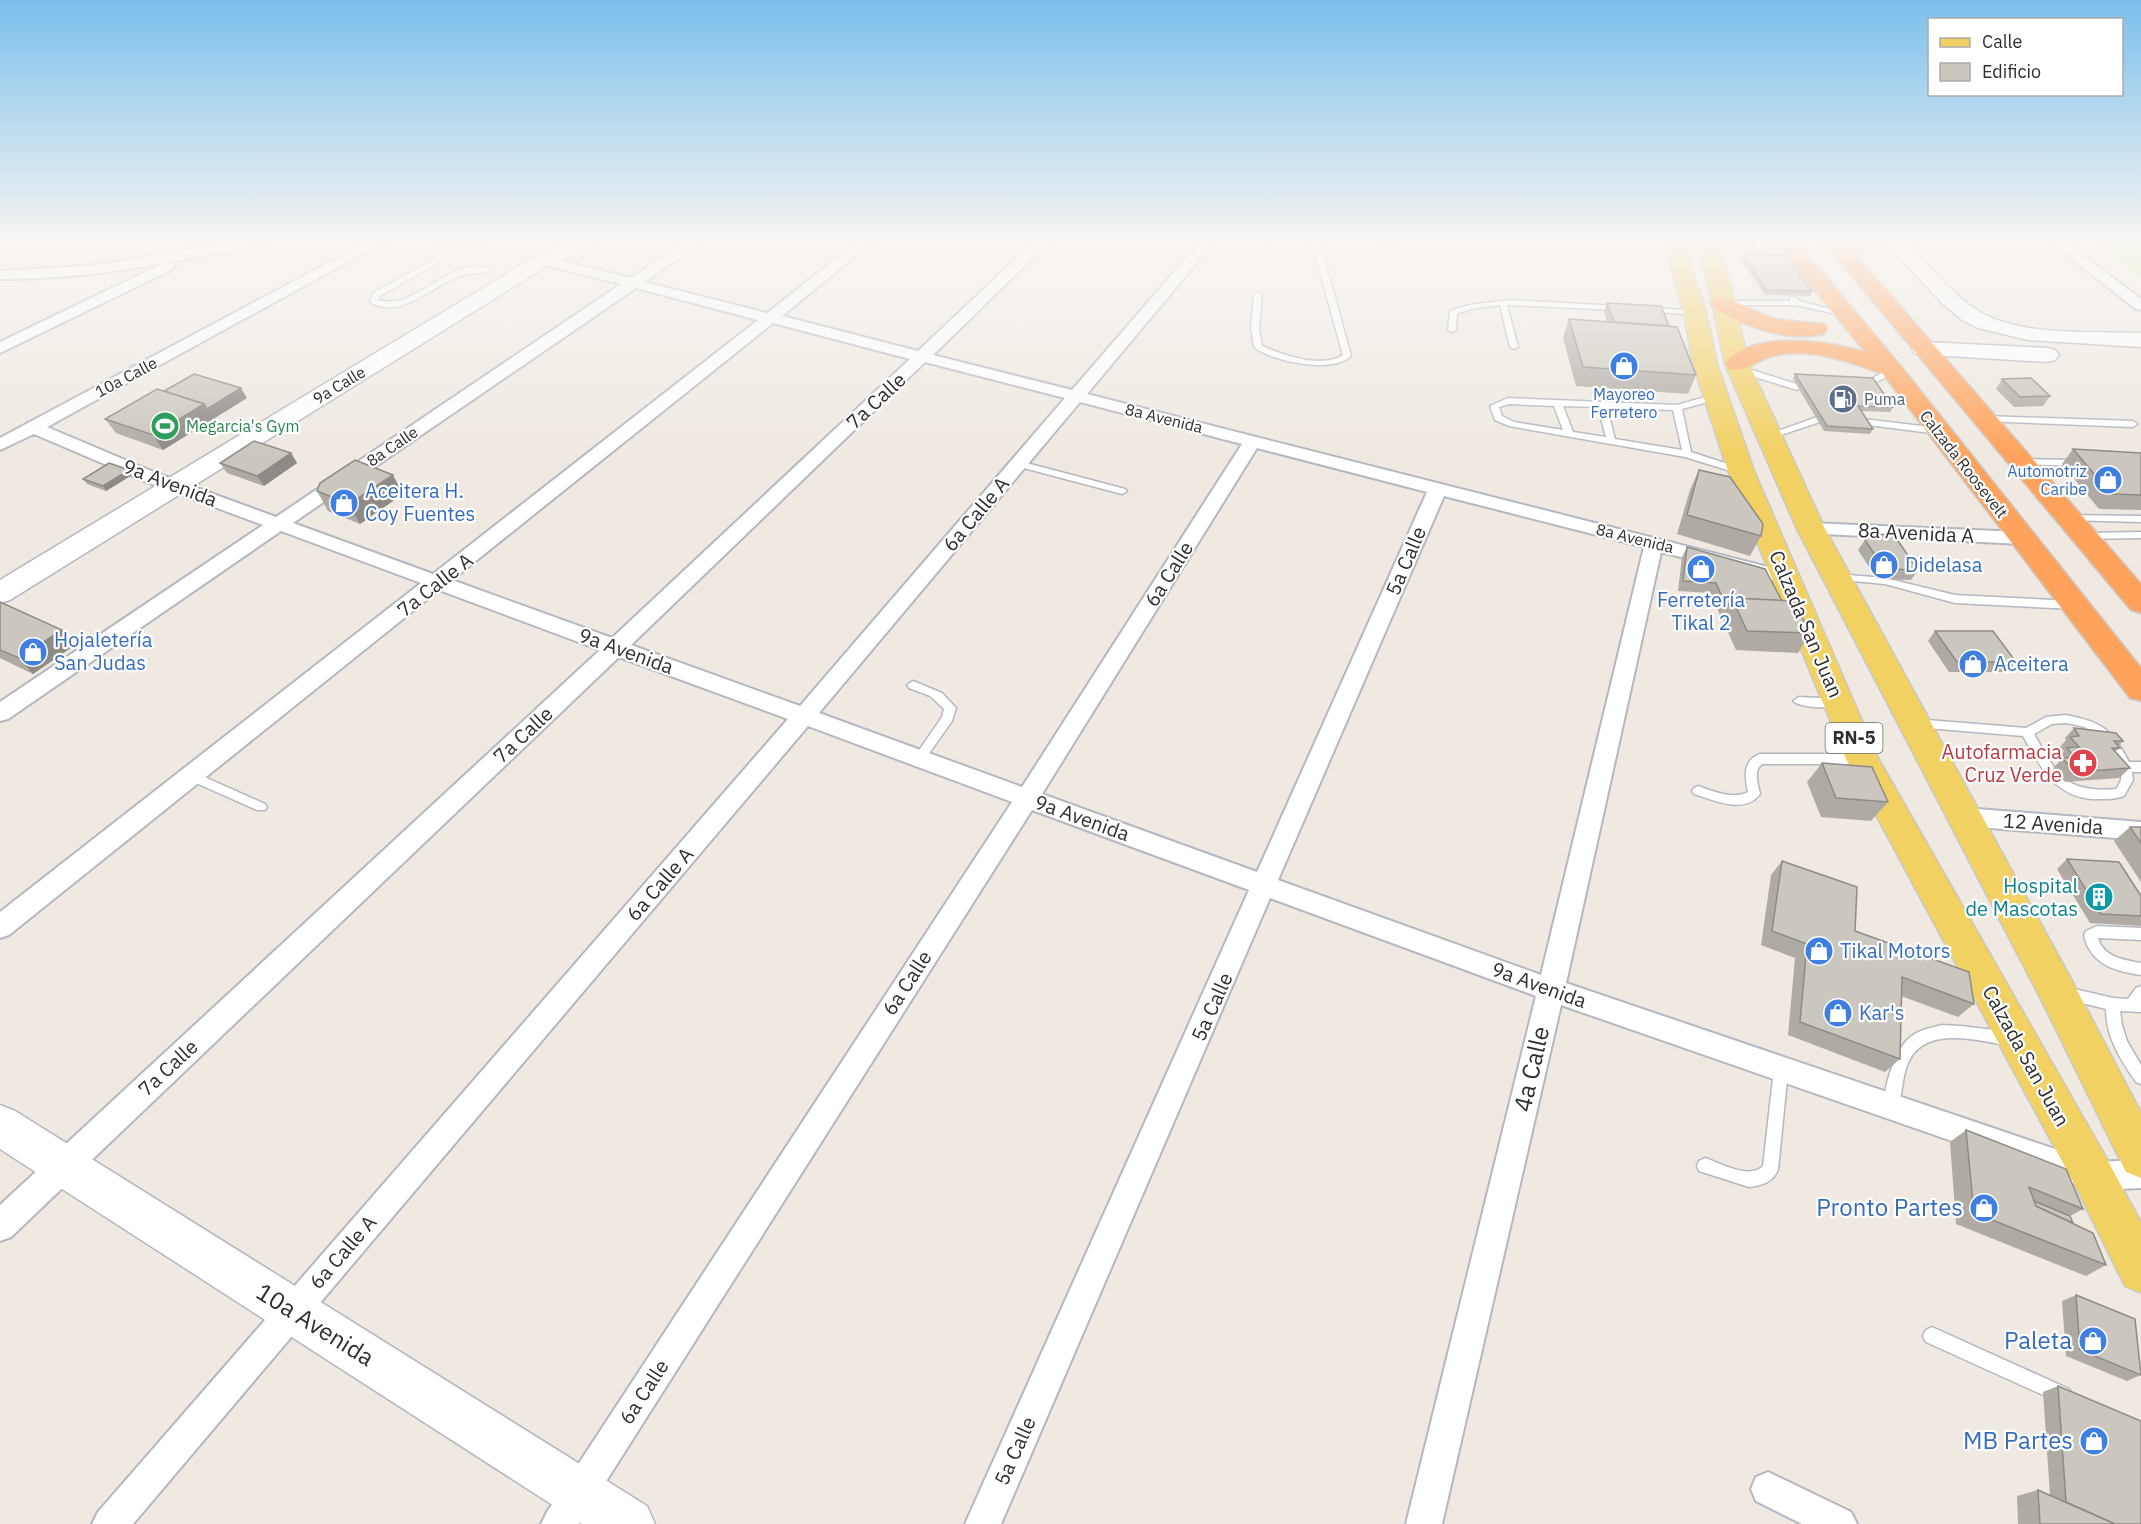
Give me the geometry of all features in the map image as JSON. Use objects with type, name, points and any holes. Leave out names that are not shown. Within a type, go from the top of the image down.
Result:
[{"type":"highway","points":[[1722,312],[1757,322],[1804,330],[1824,328],[1839,322],[1845,314]]},
{"type":"highway","points":[[1892,312],[2141,603]]},
{"type":"highway","name":"Calzada Roosevelt","points":[[1845,314],[1881,376],[1939,431],[2141,690]]},
{"type":"highway","points":[[1738,366],[1750,355],[1767,349],[1814,347],[1850,354],[1881,376]]},
{"type":"main road","name":"9a Calle","points":[[0,593],[162,481],[422,312]]},
{"type":"main road","name":"9a Calle","points":[[0,568],[162,481],[438,312]]},
{"type":"main road","name":"Calzada San Juan","points":[[1708,312],[1705,364],[1741,471],[1862,759],[1976,979],[2017,1040],[2093,1176],[2141,1270]]},
{"type":"main road","name":"Calzada San Juan","points":[[1710,312],[1738,366],[1811,529],[2057,990],[2130,1117],[2141,1157]]},
{"type":"main road","points":[[1968,312],[1992,326],[2021,333],[2141,340]]},
{"type":"main road","points":[[1923,349],[2141,359]]},
{"type":"main road","name":"10a Avenida","points":[[0,1125],[292,1311],[569,1508],[629,1524]]},
{"type":"street","points":[[0,348],[74,312]]},
{"type":"street","name":"10a Calle","points":[[0,445],[241,312]]},
{"type":"street","name":"8a Calle","points":[[0,713],[589,312]]},
{"type":"street","name":"8a Avenida","points":[[748,312],[1784,577]]},
{"type":"street","name":"7a Calle A","points":[[0,927],[778,312]]},
{"type":"street","name":"7a Calle","points":[[0,1226],[969,312]]},
{"type":"street","name":"6a Calle A","points":[[110,1524],[1148,312]]},
{"type":"street","name":"9a Avenida","points":[[33,427],[162,481],[1551,990],[2093,1176],[2141,1174]]},
{"type":"street","name":"6a Calle","points":[[569,1508],[1027,798],[1253,441]]},
{"type":"street","name":"5a Calle","points":[[983,1524],[1266,886],[1438,488]]},
{"type":"street","name":"8a Avenida A","points":[[1811,529],[2021,538]]},
{"type":"street","name":"4a Calle","points":[[1424,1524],[1654,543]]},
{"type":"street","name":"12 Avenida","points":[[1965,817],[2141,831]]},
{"type":"street","points":[[1768,1490],[1839,1524]]},
{"type":"lane","points":[[1256,312],[1255,329],[1258,347],[1270,353],[1329,363],[1343,360],[1347,356],[1335,312]]},
{"type":"lane","points":[[1452,330],[1453,313],[1455,312]]},
{"type":"lane","points":[[1505,312],[1514,346]]},
{"type":"lane","points":[[1837,312],[1845,314]]},
{"type":"lane","points":[[1738,366],[1797,387]]},
{"type":"lane","points":[[1716,397],[1677,408],[1508,401],[1494,406],[1498,418],[1504,422],[1687,454],[1741,471]]},
{"type":"lane","points":[[1558,403],[1569,434]]},
{"type":"lane","points":[[1602,405],[1611,441]]},
{"type":"lane","points":[[1677,408],[1687,454]]},
{"type":"lane","points":[[1983,419],[2133,424]]},
{"type":"lane","points":[[1769,436],[1817,420]]},
{"type":"lane","points":[[1863,422],[1939,431]]},
{"type":"lane","points":[[2021,462],[2085,464]]},
{"type":"lane","points":[[1019,464],[1122,490]]},
{"type":"lane","points":[[2076,527],[2141,519]]},
{"type":"lane","points":[[2076,527],[2141,535]]},
{"type":"lane","points":[[1836,577],[1885,581],[1955,599],[2075,605]]},
{"type":"lane","points":[[913,685],[934,692],[944,699],[950,708],[948,718],[919,759]]},
{"type":"lane","points":[[1799,702],[1840,703]]},
{"type":"lane","points":[[1914,723],[2027,732],[2050,720],[2065,719],[2086,723],[2102,732],[2113,744],[2126,767],[2127,780],[2120,793],[2097,796],[2070,790],[2048,770],[2027,732]]},
{"type":"lane","points":[[1698,791],[1740,801],[1748,799],[1754,794],[1750,769],[1753,762],[1760,759],[1862,759]]},
{"type":"lane","points":[[2126,767],[2141,767]]},
{"type":"lane","points":[[191,777],[261,807]]},
{"type":"lane","points":[[2141,934],[2097,932],[2091,935],[2091,941],[2103,957],[2122,966],[2141,969]]},
{"type":"lane","points":[[2057,990],[2113,1004],[2137,1006],[2141,992]]},
{"type":"lane","points":[[2113,1004],[2112,1024],[2125,1055],[2141,1077]]},
{"type":"lane","points":[[1891,1108],[1894,1077],[1902,1054],[1910,1043],[1924,1035],[1944,1030],[2017,1040]]},
{"type":"lane","points":[[1705,1166],[1749,1179],[1756,1180],[1766,1177],[1770,1170],[1781,1070]]},
{"type":"lane","points":[[1932,1336],[2084,1404]]},
{"type":"building","points":[[1610,312],[1663,312],[1669,326],[1614,322]]},
{"type":"building","points":[[1569,319],[1677,327],[1696,375],[1583,367]]},
{"type":"building","points":[[194,374],[241,388],[207,409],[204,404],[164,391]]},
{"type":"building","name":"Puma","points":[[1795,374],[1873,378],[1893,407],[1858,406],[1873,429],[1827,426]]},
{"type":"building","points":[[2031,378],[2050,396],[2020,397],[2002,379]]},
{"type":"building","points":[[157,389],[204,404],[153,435],[105,419]]},
{"type":"building","points":[[254,441],[291,453],[257,476],[220,463]]},
{"type":"building","points":[[2073,449],[2141,453],[2141,495],[2111,494]]},
{"type":"building","points":[[355,460],[393,475],[349,504],[317,491],[320,483]]},
{"type":"building","points":[[109,463],[129,470],[103,486],[83,479]]},
{"type":"building","points":[[1699,470],[1730,477],[1763,524],[1761,536],[1687,515]]},
{"type":"building","points":[[1873,534],[1894,535],[1918,570],[1884,569],[1865,540]]},
{"type":"building","points":[[1687,547],[1765,569],[1782,601],[1732,598],[1727,608],[1716,583],[1683,581]]},
{"type":"building","points":[[1732,598],[1794,601],[1810,633],[1747,631]]},
{"type":"building","points":[[0,602],[62,630],[19,658],[0,650]]},
{"type":"building","points":[[1935,631],[1993,631],[2016,662],[1957,662]]},
{"type":"building","points":[[2074,728],[2116,733],[2123,741],[2114,741],[2120,748],[2112,748],[2130,768],[2075,772],[2062,758],[2074,757],[2067,748],[2079,747],[2070,737],[2079,736]]},
{"type":"building","points":[[1822,763],[1872,767],[1888,802],[1836,798]]},
{"type":"building","points":[[2130,827],[2141,827],[2141,843]]},
{"type":"building","points":[[2067,859],[2119,862],[2141,896],[2141,916],[2101,914]]},
{"type":"building","points":[[1782,861],[1857,887],[1855,931],[1969,972],[1974,1004],[1902,977],[1900,1059],[1800,1022],[1807,944],[1772,931]]},
{"type":"building","points":[[1966,1130],[2066,1169],[2083,1209],[2029,1187],[2036,1206],[2093,1233],[2106,1265],[1974,1213]]},
{"type":"building","points":[[2034,1201],[2070,1216],[2073,1223],[2036,1206]]},
{"type":"building","points":[[2076,1295],[2135,1319],[2141,1375],[2080,1350]]},
{"type":"building","points":[[2058,1386],[2141,1421],[2141,1524],[2115,1524],[2066,1502]]},
{"type":"building","points":[[2038,1490],[2074,1506],[2115,1524],[2040,1524]]},
{"type":"place","name":"Mayoreo Ferretero","points":[[1624,366]]},
{"type":"place","name":"Puma","points":[[1843,399]]},
{"type":"place","name":"Megarcia's Gym","points":[[165,426]]},
{"type":"place","name":"Automotriz Caribe","points":[[2108,480]]},
{"type":"place","name":"Aceitera H. Coy Fuentes","points":[[344,503]]},
{"type":"place","name":"Didelasa","points":[[1884,565]]},
{"type":"place","name":"Ferretería Tikal 2","points":[[1701,569]]},
{"type":"place","name":"Hojaletería San Judas","points":[[33,652]]},
{"type":"place","name":"Aceitera","points":[[1973,664]]},
{"type":"place","name":"Autofarmacia Cruz Verde","points":[[2083,763]]},
{"type":"place","name":"Hospital de Mascotas","points":[[2099,897]]},
{"type":"place","name":"Tikal Motors","points":[[1819,951]]},
{"type":"place","name":"Kar's","points":[[1838,1013]]},
{"type":"place","name":"Pronto Partes","points":[[1984,1208]]},
{"type":"place","name":"Paleta","points":[[2093,1341]]},
{"type":"place","name":"MB Partes","points":[[2094,1441]]}]
